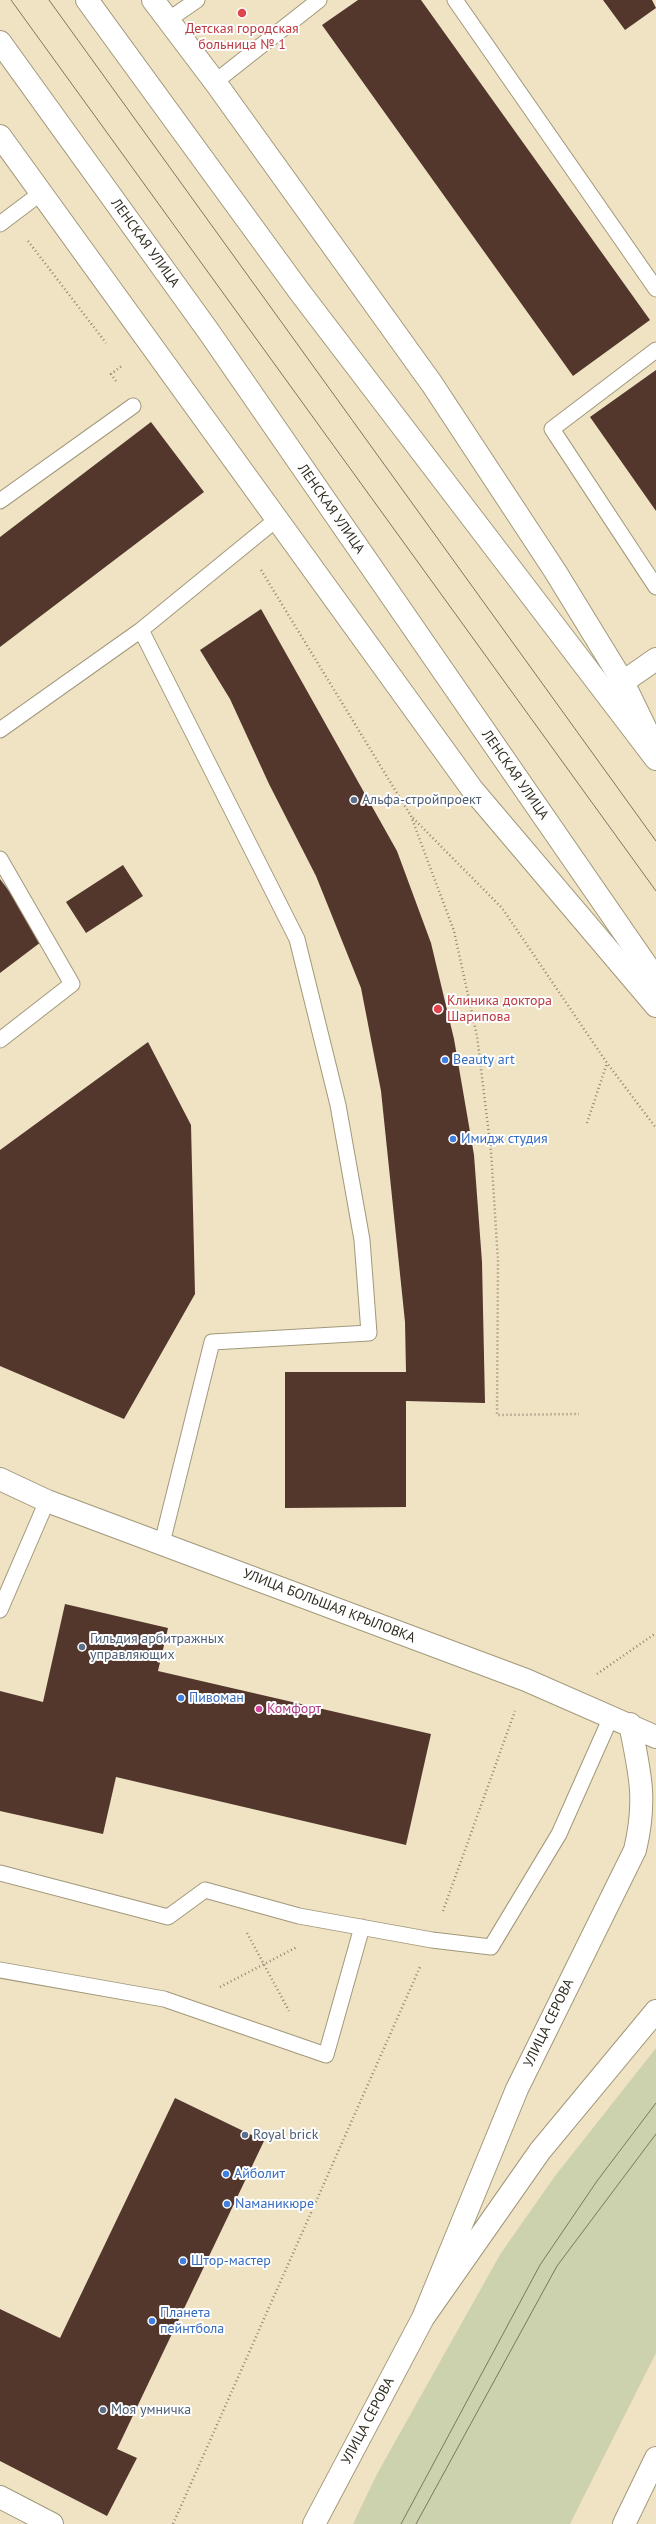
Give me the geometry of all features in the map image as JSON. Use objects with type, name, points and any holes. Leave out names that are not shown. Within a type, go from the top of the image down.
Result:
[{"type":"main road","points":[[87,0],[298,291],[656,759]]},
{"type":"main road","points":[[153,0],[215,82],[432,384],[555,571],[623,682],[656,750]]},
{"type":"main road","name":"ЛЕНСКАЯ УЛИЦА","points":[[0,42],[209,332],[656,979]]},
{"type":"main road","points":[[0,136],[472,789],[656,1006]]},
{"type":"main road","points":[[623,682],[656,659]]},
{"type":"main road","name":"УЛИЦА БОЛЬШАЯ КРЫЛОВКА","points":[[0,1479],[47,1501],[526,1680],[656,1737]]},
{"type":"main road","name":"УЛИЦА СЕРОВА","points":[[314,2524],[422,2318],[517,2089],[635,1850],[642,1822],[642,1785],[621,1721]]},
{"type":"main road","name":"УЛИЦА СЕРОВА","points":[[422,2318],[540,2151],[656,2011]]},
{"type":"main road","points":[[624,2524],[656,2458]]},
{"type":"main road","points":[[0,2497],[52,2524]]},
{"type":"lane","points":[[168,20],[197,0]]},
{"type":"lane","points":[[215,82],[319,0]]},
{"type":"lane","points":[[455,0],[656,289]]},
{"type":"lane","points":[[5,221],[41,193]]},
{"type":"lane","points":[[656,350],[552,429],[656,587]]},
{"type":"lane","points":[[0,501],[133,406]]},
{"type":"lane","points":[[0,730],[141,630],[277,519]]},
{"type":"lane","points":[[141,630],[297,939],[339,1112],[362,1240],[369,1333],[212,1342],[162,1543]]},
{"type":"lane","points":[[0,859],[72,984],[0,1040]]},
{"type":"lane","points":[[0,1610],[47,1501]]},
{"type":"lane","points":[[0,1873],[168,1917],[205,1890],[298,1916],[432,1940],[491,1947],[559,1834],[621,1721]]},
{"type":"lane","points":[[0,1970],[164,2000],[326,2055],[362,1927]]},
{"type":"path","points":[[5,221],[109,347]]},
{"type":"path","points":[[119,359],[128,372]]},
{"type":"path","points":[[245,544],[411,816],[454,931],[477,1036],[491,1151],[498,1261],[497,1415],[579,1414]]},
{"type":"path","points":[[411,816],[502,908],[607,1063],[656,1128]]},
{"type":"path","points":[[587,1123],[607,1063]]},
{"type":"path","points":[[592,1678],[656,1633]]},
{"type":"path","points":[[173,2524],[432,1940],[526,1680]]},
{"type":"path","points":[[227,1896],[311,2050]]},
{"type":"path","points":[[185,2006],[341,1924]]},
{"type":"green space","points":[[656,2048],[656,2353],[570,2524],[353,2524],[377,2474],[501,2253],[555,2176]]},
{"type":"building","points":[[358,0],[421,0],[650,320],[573,376],[322,25]]},
{"type":"building","points":[[603,0],[652,0],[656,8],[625,30]]},
{"type":"building","points":[[656,370],[656,511],[590,417]]},
{"type":"building","points":[[151,422],[204,492],[0,647],[0,537]]},
{"type":"building","points":[[261,609],[397,851],[431,943],[454,1039],[474,1155],[482,1262],[485,1403],[406,1401],[406,1507],[285,1508],[285,1372],[406,1372],[405,1322],[381,1091],[361,988],[316,876],[269,784],[230,699],[200,650]]},
{"type":"building","points":[[123,865],[143,896],[86,933],[66,902]]},
{"type":"building","points":[[0,879],[45,939],[0,973]]},
{"type":"building","points":[[148,1042],[191,1125],[195,1294],[124,1419],[0,1366],[0,1150]]},
{"type":"building","points":[[65,1604],[168,1628],[158,1671],[431,1734],[406,1845],[116,1777],[103,1834],[0,1811],[0,1691],[43,1702]]},
{"type":"building","points":[[175,2098],[264,2141],[117,2449],[137,2458],[107,2516],[0,2461],[0,2309],[60,2338]]},
{"type":"tram line","points":[[11,0],[656,891]]},
{"type":"tram line","points":[[49,0],[656,841]]},
{"type":"tram line","points":[[401,2524],[540,2265],[597,2181],[656,2103]]},
{"type":"tram line","points":[[416,2524],[557,2266],[656,2134]]},
{"type":"place","name":"Детская городская больница № 1","points":[[242,13]]},
{"type":"place","name":"Альфа-стройпроект","points":[[354,800]]},
{"type":"place","name":"Клиника доктора Шарипова","points":[[438,1009]]},
{"type":"place","name":"Beauty art","points":[[445,1060]]},
{"type":"place","name":"Имидж студия","points":[[453,1139]]},
{"type":"place","name":"Гильдия арбитражных управляющих","points":[[82,1647]]},
{"type":"place","name":"Пивоман","points":[[181,1698]]},
{"type":"place","name":"Комфорт","points":[[259,1709]]},
{"type":"place","name":"Royal brick","points":[[245,2135]]},
{"type":"place","name":"Айболит","points":[[226,2174]]},
{"type":"place","name":"Naманикюре","points":[[227,2204]]},
{"type":"place","name":"Штор-мастер","points":[[183,2261]]},
{"type":"place","name":"Планета пейнтбола","points":[[152,2321]]},
{"type":"place","name":"Моя умничка","points":[[103,2410]]}]
